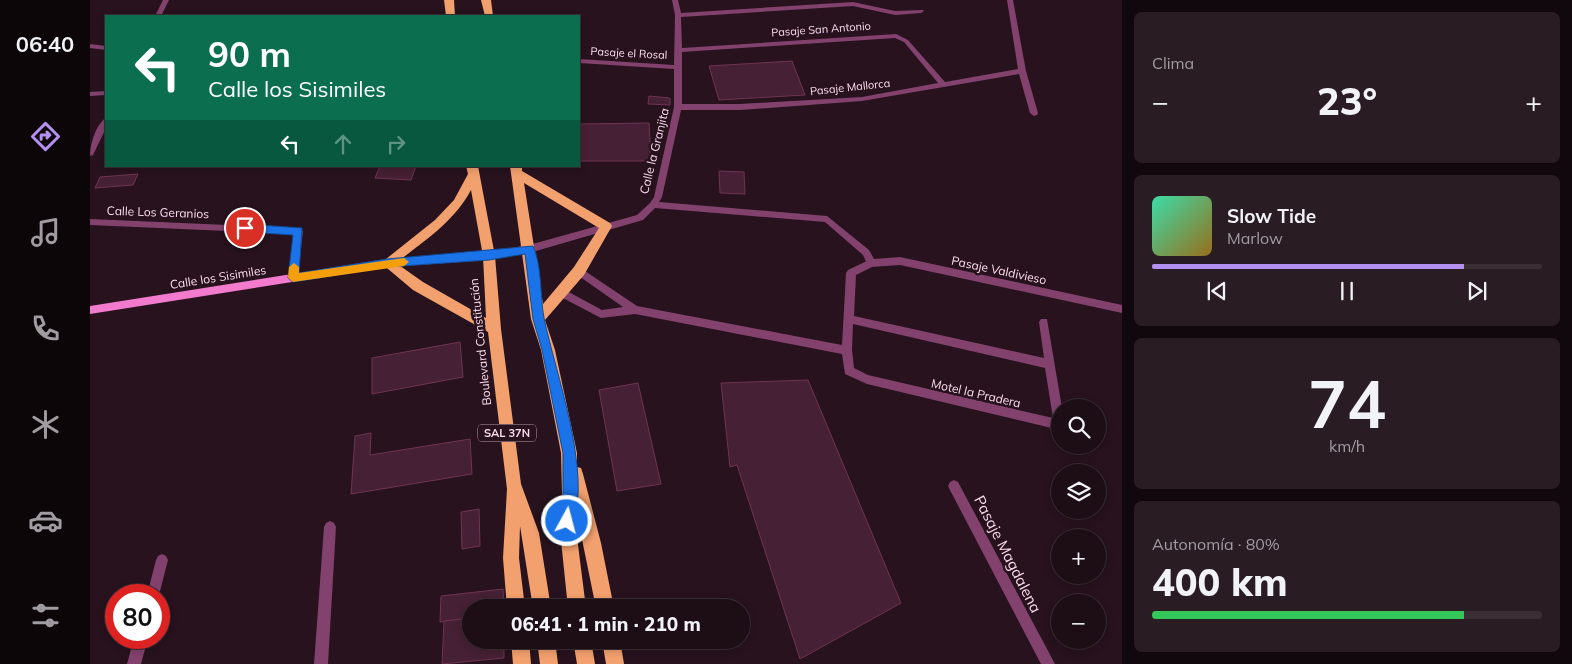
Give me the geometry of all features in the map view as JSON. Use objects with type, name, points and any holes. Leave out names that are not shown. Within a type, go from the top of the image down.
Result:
[{"type":"highway","points":[[449,0],[451,15]]},
{"type":"highway","points":[[486,0],[489,15]]},
{"type":"highway","points":[[473,170],[458,203],[439,223],[387,263],[418,286],[494,329]]},
{"type":"highway","name":"Boulevard Constitución","points":[[473,170],[489,256],[494,329],[513,484],[511,558],[515,599]]},
{"type":"highway","points":[[516,170],[606,226],[579,271],[538,319]]},
{"type":"highway","points":[[516,170],[538,319],[548,350],[569,453],[593,543],[603,599]]},
{"type":"highway","points":[[569,453],[570,494],[567,521],[576,599]]},
{"type":"highway","name":"Boulevard Constitución","points":[[513,484],[531,533],[541,599]]},
{"type":"highway","points":[[521,649],[522,664]]},
{"type":"highway","points":[[547,649],[549,664]]},
{"type":"highway","points":[[584,649],[586,664]]},
{"type":"highway","points":[[612,649],[615,664]]},
{"type":"main road","name":"Calle los Sisimiles","points":[[90,310],[387,263],[489,256],[529,249]]},
{"type":"street","points":[[158,15],[166,0]]},
{"type":"street","name":"Calle la Granjita","points":[[529,249],[640,218],[658,197],[678,107],[678,15],[675,0]]},
{"type":"street","points":[[1010,0],[1022,71],[1034,114]]},
{"type":"street","points":[[678,15],[853,4],[895,13],[921,11]]},
{"type":"street","name":"Pasaje San Antonio","points":[[678,50],[896,36],[906,41],[944,84]]},
{"type":"street","points":[[90,46],[105,48]]},
{"type":"street","name":"Pasaje el Rosal","points":[[580,61],[678,66]]},
{"type":"street","name":"Pasaje Mallorca","points":[[678,107],[740,107],[862,99],[1022,71]]},
{"type":"street","points":[[90,94],[105,93]]},
{"type":"street","points":[[90,152],[105,123]]},
{"type":"street","points":[[653,205],[827,218],[866,253],[871,263]]},
{"type":"street","name":"Calle Los Geranios","points":[[90,222],[299,231],[293,278]]},
{"type":"street","name":"Pasaje Valdivieso","points":[[871,263],[900,260],[1122,309]]},
{"type":"street","name":"Motel la Pradera","points":[[871,263],[851,273],[847,350],[849,371],[867,379],[1059,425],[1044,322]]},
{"type":"street","points":[[579,271],[635,310]]},
{"type":"street","points":[[562,293],[601,314],[635,310],[847,350]]},
{"type":"street","points":[[850,319],[1050,364]]},
{"type":"street","name":"Pasaje Magdalena","points":[[954,486],[1048,664]]},
{"type":"street","points":[[321,664],[330,527]]},
{"type":"street","points":[[155,584],[162,560]]},
{"type":"street","points":[[134,664],[138,649]]},
{"type":"building","points":[[792,61],[805,95],[719,100],[709,66]]},
{"type":"building","points":[[649,96],[670,98],[670,105],[648,104]]},
{"type":"building","points":[[649,123],[651,161],[580,161],[580,124]]},
{"type":"building","points":[[380,167],[416,167],[411,180],[375,178]]},
{"type":"building","points":[[719,171],[744,172],[745,194],[720,193]]},
{"type":"building","points":[[138,174],[133,185],[95,188],[100,177]]},
{"type":"building","points":[[460,342],[463,377],[372,394],[372,358]]},
{"type":"building","points":[[808,380],[901,603],[800,659],[737,465],[730,467],[721,383]]},
{"type":"building","points":[[638,383],[661,484],[617,491],[599,390]]},
{"type":"building","points":[[371,433],[370,455],[470,439],[472,474],[351,494],[355,436]]},
{"type":"building","points":[[479,509],[480,546],[462,549],[461,512]]},
{"type":"building","points":[[503,589],[504,599],[462,599],[462,619],[440,622],[441,596]]},
{"type":"building","points":[[462,619],[462,649],[504,649],[504,658],[442,664],[444,621]]},
{"type":"slow traffic","points":[[294,267],[293,278],[404,262]]},
{"type":"route","points":[[245,228],[299,231],[293,278],[387,263],[489,256],[529,249],[538,319],[548,350],[569,453],[570,494],[567,521]]}]
